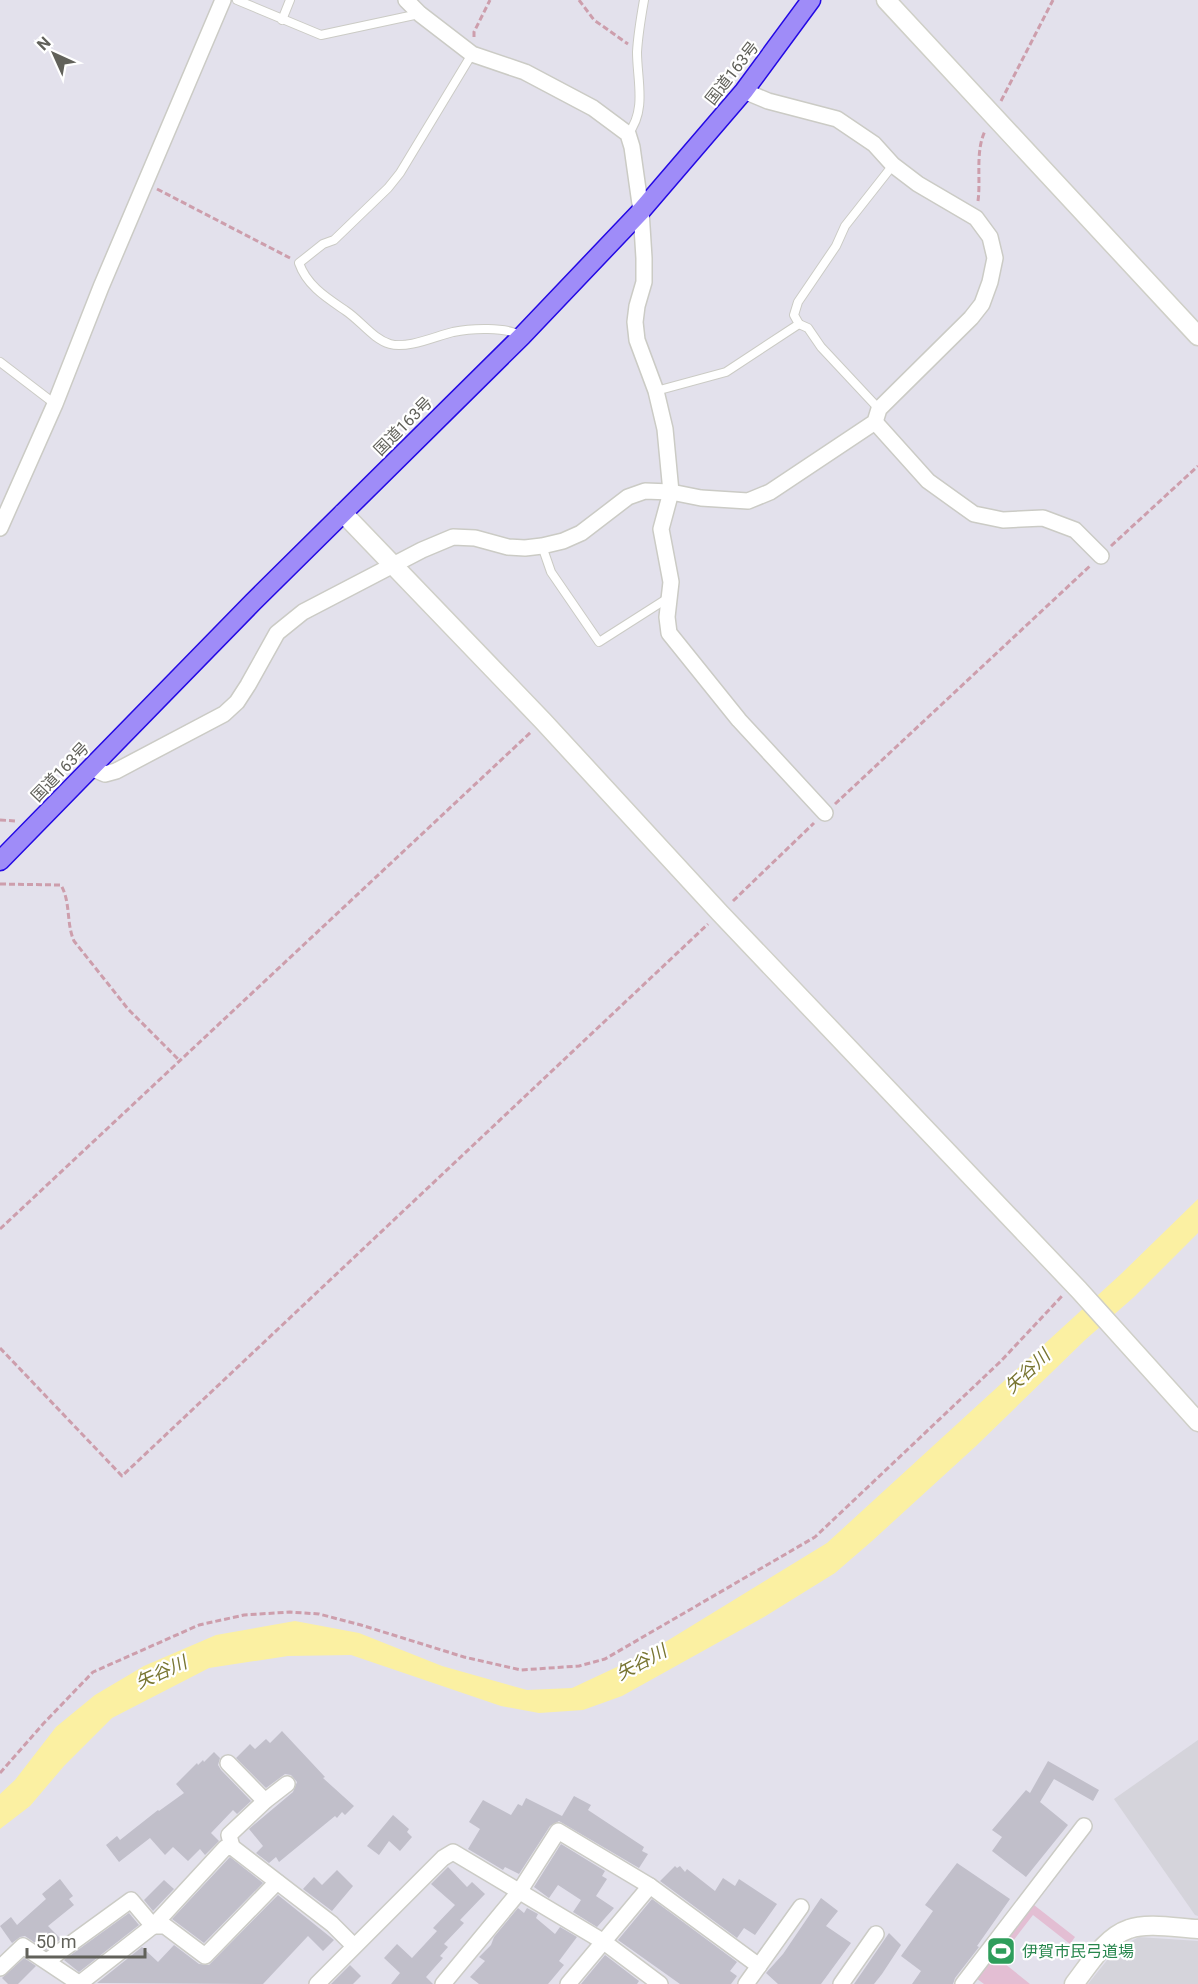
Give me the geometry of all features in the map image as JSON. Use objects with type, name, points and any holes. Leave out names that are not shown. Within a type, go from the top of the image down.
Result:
[{"type":"highway","name":"国道163号","points":[[0,861],[343,513],[522,336],[641,211],[744,91],[811,0]]},
{"type":"street","points":[[0,528],[55,404],[145,182],[223,0]]},
{"type":"street","points":[[406,0],[420,14],[472,54],[525,72],[593,108],[628,134],[641,211],[644,282],[634,322],[637,340],[656,391],[665,429],[671,492],[662,529],[671,582],[667,617],[669,633],[739,720],[825,813]]},
{"type":"street","points":[[886,0],[1198,336]]},
{"type":"street","points":[[91,768],[105,774],[116,771],[224,714],[237,702],[277,633],[303,612],[393,563],[453,537],[475,538],[508,547],[542,546],[563,541],[581,533],[628,498],[645,491],[748,501],[770,492],[877,415],[971,318],[982,304],[995,258],[990,237],[975,218],[918,184],[893,165],[874,144],[837,119],[768,101],[744,91]]},
{"type":"street","points":[[877,415],[928,481],[974,514],[1003,520],[1043,518],[1075,530],[1101,556]]},
{"type":"street","points":[[343,513],[543,721],[720,913],[1076,1287],[1198,1422]]},
{"type":"street","points":[[228,1763],[265,1801]]},
{"type":"street","points":[[287,1784],[229,1835],[232,1847],[332,1924],[354,1946]]},
{"type":"street","points":[[963,1984],[1084,1826]]},
{"type":"street","points":[[443,1984],[519,1892],[558,1831],[650,1886],[759,1966]]},
{"type":"street","points":[[0,1968],[23,1946],[80,1984],[153,1926],[225,1848],[232,1847]]},
{"type":"street","points":[[317,1984],[443,1858],[453,1852],[604,1942],[660,1984]]},
{"type":"street","points":[[153,1926],[165,1926],[205,1956],[277,1882]]},
{"type":"street","points":[[568,1984],[650,1886]]},
{"type":"street","points":[[47,1961],[132,1900],[153,1926]]},
{"type":"street","points":[[746,1984],[801,1907]]},
{"type":"street","points":[[1074,1984],[1105,1945],[1114,1936],[1128,1929],[1141,1926],[1198,1929]]},
{"type":"street","points":[[841,1984],[876,1934]]},
{"type":"lane","points":[[237,0],[321,35],[420,14]]},
{"type":"lane","points":[[282,20],[290,0]]},
{"type":"lane","points":[[628,134],[640,112],[638,46],[644,0]]},
{"type":"lane","points":[[472,54],[394,181],[334,240],[323,244],[299,263],[322,296],[354,316],[370,332],[390,344],[421,342],[454,331],[510,330],[522,336]]},
{"type":"lane","points":[[877,415],[808,328],[799,324],[794,315],[798,302],[836,246],[845,226],[893,165]]},
{"type":"lane","points":[[656,391],[726,372],[799,324]]},
{"type":"lane","points":[[0,362],[55,404]]},
{"type":"lane","points":[[542,546],[551,572],[599,642],[671,596]]},
{"type":"path","points":[[472,54],[474,32],[490,0]]},
{"type":"path","points":[[579,0],[594,20],[627,44],[638,46]]},
{"type":"path","points":[[145,182],[299,263]]},
{"type":"path","points":[[0,1348],[122,1476],[825,813],[1198,466]]},
{"type":"path","points":[[0,1229],[543,721]]},
{"type":"path","points":[[0,884],[61,885],[65,892],[70,918],[69,930],[74,941],[128,1009],[180,1061]]},
{"type":"path","points":[[0,1773],[93,1672],[199,1625],[244,1615],[290,1612],[320,1614],[361,1624],[464,1656],[521,1670],[579,1666],[605,1659],[815,1537],[1076,1287]]},
{"type":"shaded area","points":[[1198,1740],[1198,1916],[1195,1915],[1114,1799]]},
{"type":"shaded area","name":"伊賀市民弓道場","points":[[1034,1905],[1075,1937],[1070,1944],[1033,1915],[999,1959],[1030,1984],[984,1984],[976,1978]]},
{"type":"shaded area","points":[[1139,1937],[1198,1941],[1198,1984],[1088,1984],[1116,1949]]},
{"type":"water","name":"矢谷川","points":[[1198,1199],[1198,1233],[1134,1297],[1085,1340],[976,1446],[835,1573],[764,1617],[622,1696],[583,1710],[539,1713],[501,1706],[351,1655],[288,1656],[209,1668],[112,1718],[64,1766],[30,1806],[0,1829],[0,1794],[15,1780],[56,1727],[95,1695],[144,1666],[216,1635],[295,1621],[359,1633],[442,1666],[527,1690],[572,1688],[649,1652],[827,1543],[1121,1274]]},
{"type":"building","points":[[282,1731],[325,1777],[323,1778],[354,1806],[345,1815],[342,1812],[337,1818],[335,1816],[279,1862],[276,1857],[269,1863],[256,1853],[263,1846],[249,1829],[293,1792],[297,1782],[291,1775],[285,1774],[266,1788],[236,1758],[250,1744],[255,1749],[266,1739],[270,1743]]},
{"type":"building","points":[[214,1752],[220,1758],[218,1765],[221,1770],[251,1801],[237,1814],[233,1810],[211,1833],[219,1841],[205,1855],[200,1849],[188,1861],[173,1847],[165,1855],[150,1838],[119,1862],[106,1845],[117,1836],[120,1840],[184,1793],[176,1784],[197,1763],[198,1765],[203,1760],[204,1762]]},
{"type":"building","points":[[1048,1761],[1099,1790],[1093,1801],[1054,1779],[1040,1802],[1068,1825],[1026,1877],[992,1851],[1002,1837],[992,1830],[1026,1790],[1030,1793]]},
{"type":"building","points":[[574,1796],[591,1805],[588,1810],[644,1847],[642,1851],[648,1854],[639,1868],[559,1821],[550,1826],[519,1874],[505,1867],[503,1870],[468,1849],[480,1829],[469,1822],[483,1800],[511,1815],[518,1804],[522,1806],[526,1798],[562,1816]]},
{"type":"building","points":[[393,1815],[409,1829],[407,1832],[412,1837],[400,1851],[389,1841],[379,1855],[367,1846]]},
{"type":"building","points":[[561,1844],[605,1871],[602,1876],[607,1879],[596,1896],[614,1908],[597,1927],[573,1912],[581,1900],[558,1885],[549,1898],[534,1887]]},
{"type":"building","points":[[230,1857],[263,1883],[204,1943],[172,1919]]},
{"type":"building","points":[[957,1863],[1010,1899],[953,1984],[912,1984],[921,1971],[901,1956],[933,1911],[925,1905]]},
{"type":"building","points":[[675,1866],[677,1868],[680,1866],[685,1872],[687,1869],[715,1891],[723,1878],[735,1886],[739,1879],[777,1904],[755,1935],[744,1928],[737,1938],[660,1881]]},
{"type":"building","points":[[448,1867],[467,1887],[472,1882],[485,1894],[460,1920],[464,1923],[444,1944],[448,1947],[440,1956],[443,1958],[426,1977],[433,1984],[391,1984],[400,1973],[384,1958],[397,1944],[412,1958],[437,1931],[433,1928],[455,1905],[431,1884]]},
{"type":"building","points":[[337,1870],[353,1886],[332,1911],[303,1889],[314,1877],[322,1885]]},
{"type":"building","points":[[60,1879],[73,1896],[69,1899],[74,1905],[48,1926],[61,1939],[46,1950],[25,1936],[12,1943],[0,1926],[11,1917],[17,1925],[46,1899],[42,1894]]},
{"type":"building","points":[[164,1880],[174,1889],[153,1911],[144,1900]]},
{"type":"building","points":[[278,1895],[334,1940],[323,1951],[308,1936],[263,1984],[97,1983],[142,1947],[158,1962],[174,1945],[199,1964],[209,1965]]},
{"type":"building","points":[[821,1898],[838,1911],[826,1926],[851,1943],[821,1984],[778,1984],[766,1973],[783,1954]]},
{"type":"building","points":[[652,1899],[737,1962],[730,1971],[737,1976],[731,1984],[680,1984],[618,1940]]},
{"type":"building","points":[[518,1908],[524,1913],[527,1908],[538,1914],[536,1918],[555,1934],[560,1927],[577,1937],[559,1961],[564,1965],[548,1984],[479,1984],[470,1977],[485,1961],[479,1957],[491,1945],[494,1937]]},
{"type":"building","points":[[129,1913],[139,1925],[79,1972],[64,1960]]},
{"type":"building","points":[[889,1933],[901,1945],[882,1974],[874,1984],[854,1984]]},
{"type":"building","points":[[605,1955],[639,1981],[637,1984],[581,1984]]},
{"type":"building","points":[[24,1958],[36,1966],[18,1984],[8,1984],[2,1978]]},
{"type":"building","points":[[350,1965],[361,1976],[353,1984],[331,1984]]},
{"type":"place","name":"伊賀市民弓道場","points":[[1001,1951]]}]
